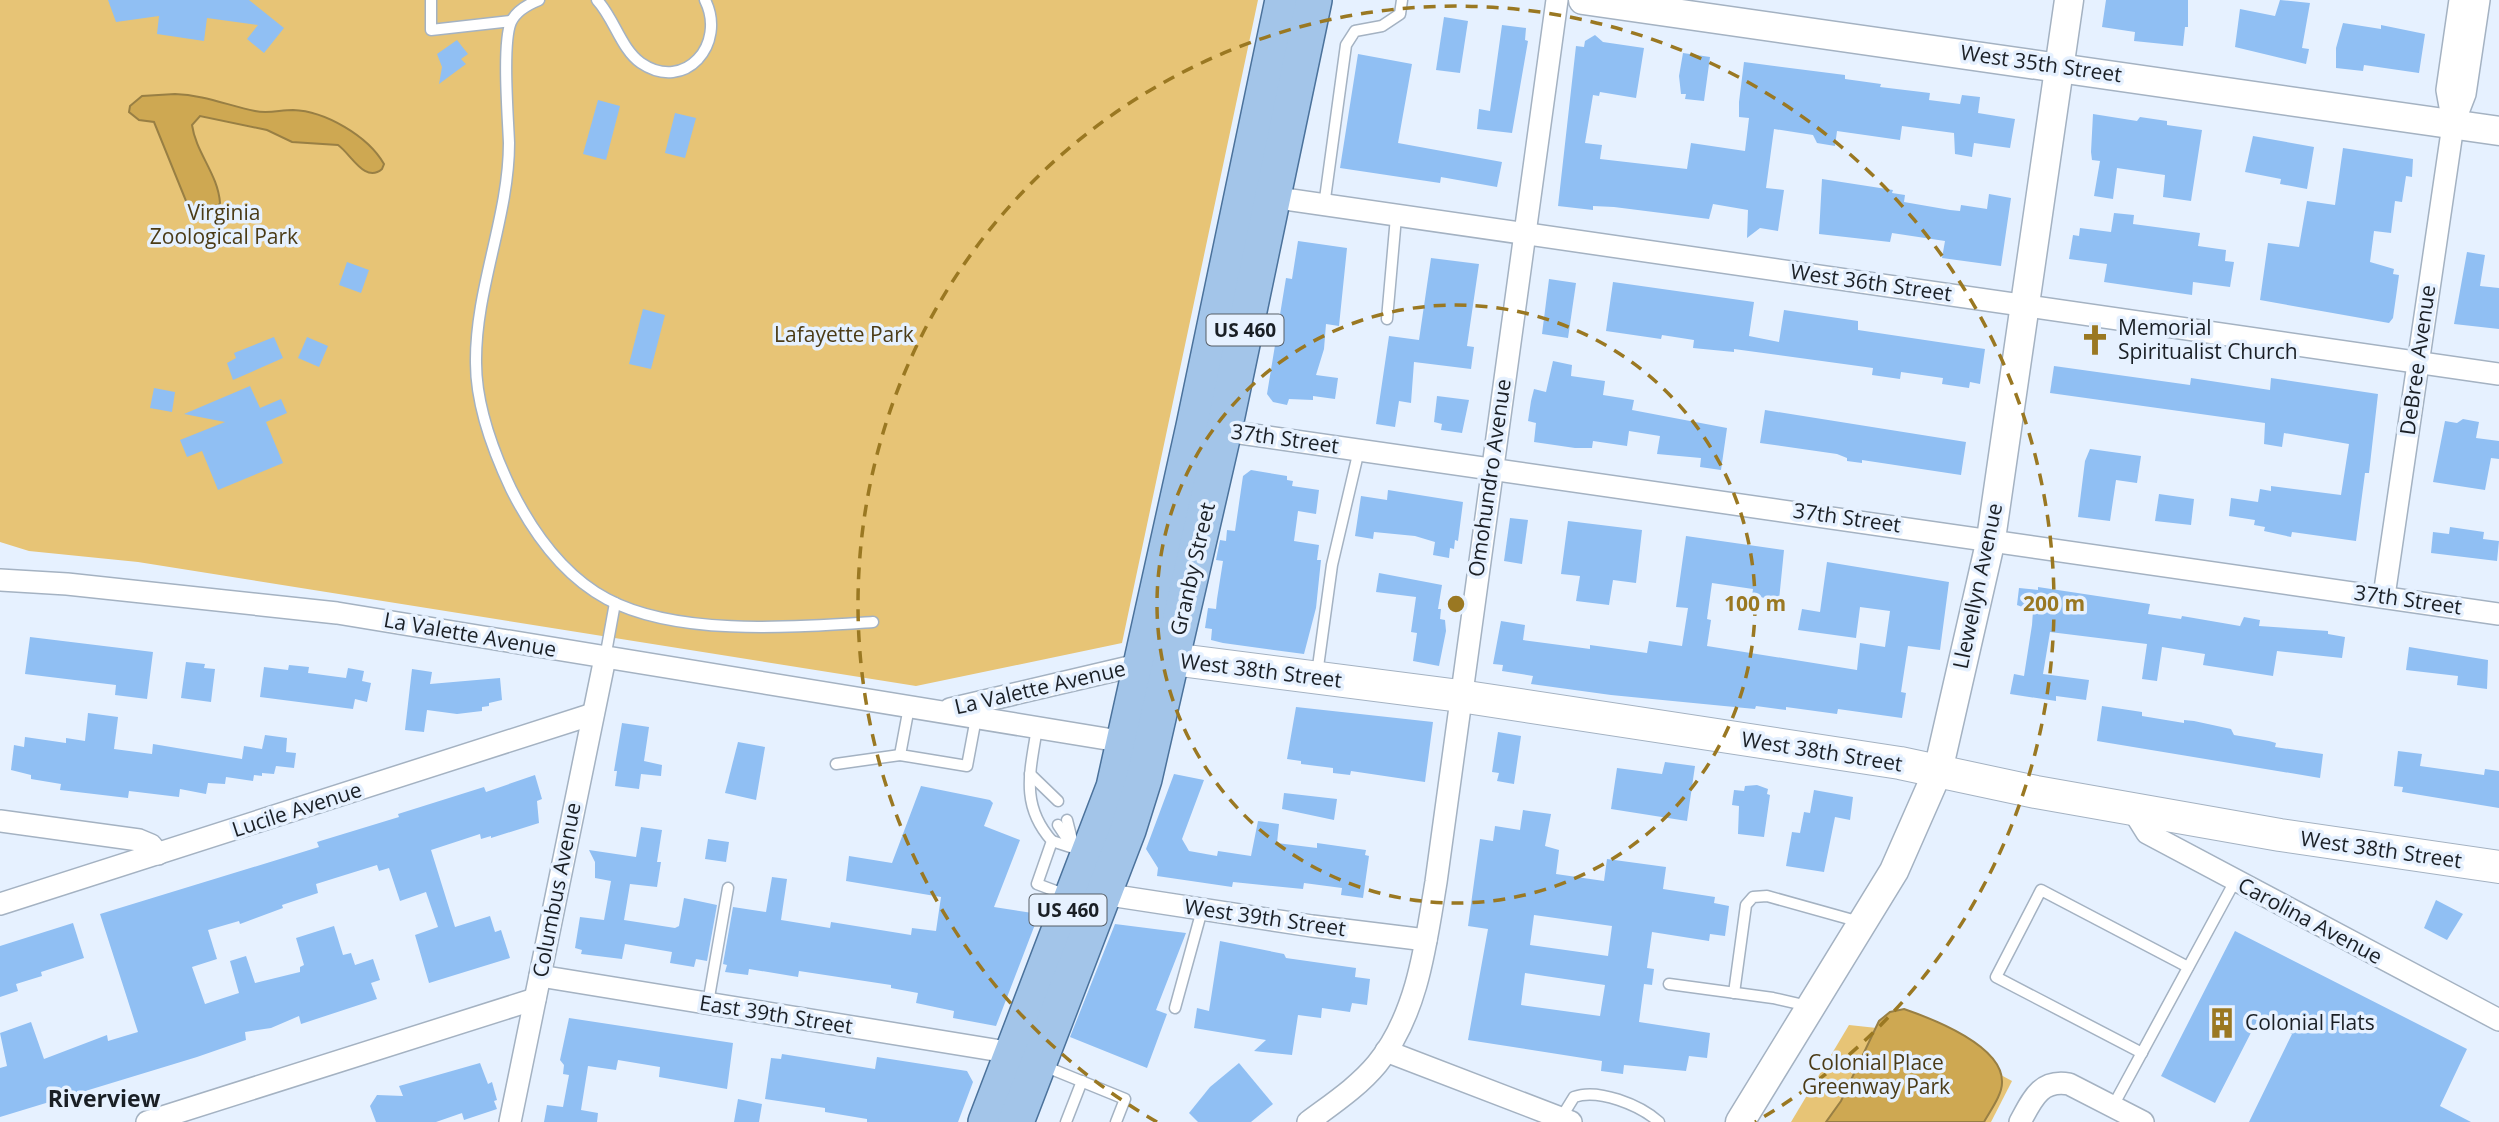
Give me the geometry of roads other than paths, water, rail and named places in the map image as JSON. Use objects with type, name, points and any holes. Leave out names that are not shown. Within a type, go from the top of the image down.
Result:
[{"type":"main road","name":"Granby Street","points":[[1258,195],[1283,0]]},
{"type":"main road","name":"Granby Street","points":[[986,1122],[1026,1058],[1088,896],[1137,804],[1157,662],[1258,195],[1314,0]]},
{"type":"main road","name":"Granby Street","points":[[1088,896],[1082,851],[1114,787],[1125,742],[1157,662]]},
{"type":"main road","name":"West 38th Street","points":[[1157,662],[1460,696],[1938,771],[2280,835],[2499,867]]},
{"type":"main road","name":"Granby Street","points":[[1016,1122],[1026,1058]]},
{"type":"street","name":"Omohundro Avenue","points":[[1308,1122],[1344,1095],[1377,1065],[1401,1026],[1418,976],[1426,940],[1557,0]]},
{"type":"street","name":"West 35th Street","points":[[1584,0],[2499,131]]},
{"type":"street","name":"Llewellyn Avenue","points":[[1740,1122],[1895,871],[1938,771],[1990,540],[2069,0]]},
{"type":"street","name":"DeBree Avenue","points":[[2453,125],[2447,90],[2460,0]]},
{"type":"street","name":"DeBree Avenue","points":[[2384,596],[2453,125],[2465,94],[2479,0]]},
{"type":"street","name":"West 36th Street","points":[[1258,195],[2499,374]]},
{"type":"street","name":"37th Street","points":[[1209,428],[2499,614]]},
{"type":"street","name":"La Valette Avenue","points":[[0,580],[67,583],[337,613],[1125,742]]},
{"type":"street","name":"Columbus Avenue","points":[[510,1122],[605,658]]},
{"type":"street","name":"La Valette Avenue","points":[[937,712],[1157,662]]},
{"type":"street","name":"Lucile Avenue","points":[[0,904],[593,714]]},
{"type":"street","name":"Carolina Avenue","points":[[2132,809],[2147,833],[2499,1020]]},
{"type":"street","points":[[0,821],[139,840],[150,845],[158,854]]},
{"type":"street","name":"West 39th Street","points":[[1088,896],[1426,940]]},
{"type":"street","name":"East 39th Street","points":[[540,976],[1026,1058]]},
{"type":"street","points":[[147,1122],[535,999]]},
{"type":"street","points":[[1386,1051],[1566,1120]]},
{"type":"street","points":[[2020,1122],[2039,1090],[2057,1082],[2069,1084],[2143,1122]]},
{"type":"lane","points":[[431,0],[431,30],[511,21]]},
{"type":"lane","points":[[539,0],[519,11],[511,21],[508,33],[509,154],[477,332],[478,390],[500,466],[541,540],[561,564],[587,586],[615,603],[691,622],[737,627],[873,622]]},
{"type":"lane","points":[[597,0],[638,61],[665,72],[692,64],[711,42],[713,20],[705,0]]},
{"type":"lane","points":[[1324,206],[1346,45],[1356,31],[1382,26],[1400,14],[1402,0]]},
{"type":"lane","points":[[1387,319],[1396,217]]},
{"type":"lane","points":[[1316,678],[1332,565],[1359,450]]},
{"type":"lane","points":[[605,658],[615,603]]},
{"type":"lane","points":[[900,755],[909,707]]},
{"type":"lane","points":[[835,764],[900,755],[967,766],[976,718]]},
{"type":"lane","points":[[1037,728],[1028,786],[1038,824],[1052,841],[1082,851]]},
{"type":"lane","points":[[1030,774],[1054,802]]},
{"type":"lane","points":[[1062,823],[1082,851]]},
{"type":"lane","points":[[1052,841],[1037,884],[1088,896]]},
{"type":"lane","points":[[2113,1107],[2235,881]]},
{"type":"lane","points":[[708,1003],[727,888]]},
{"type":"lane","points":[[2142,1053],[1996,976],[2041,890],[2188,967]]},
{"type":"lane","points":[[1734,993],[1746,905],[1753,897],[1767,896],[1863,922]]},
{"type":"lane","points":[[1175,1008],[1202,910]]},
{"type":"lane","points":[[1669,984],[1811,1007]]},
{"type":"lane","points":[[1026,1058],[1125,1099],[1116,1122]]},
{"type":"lane","points":[[1066,1122],[1082,1081]]},
{"type":"lane","points":[[1566,1120],[1574,1097],[1584,1093],[1598,1094],[1651,1115],[1659,1122]]},
{"type":"place","name":"Memorial Spiritualist Church","points":[[2095,340]]},
{"type":"place","name":"Colonial Flats","points":[[2222,1023]]},
{"type":"district","name":"Riverview","points":[[104,1099]]},
{"type":"park label","name":"Virginia Zoological Park","points":[[224,225]]},
{"type":"park label","name":"Lafayette Park","points":[[844,335]]},
{"type":"park label","name":"Colonial Place Greenway Park","points":[[1876,1075]]}]
